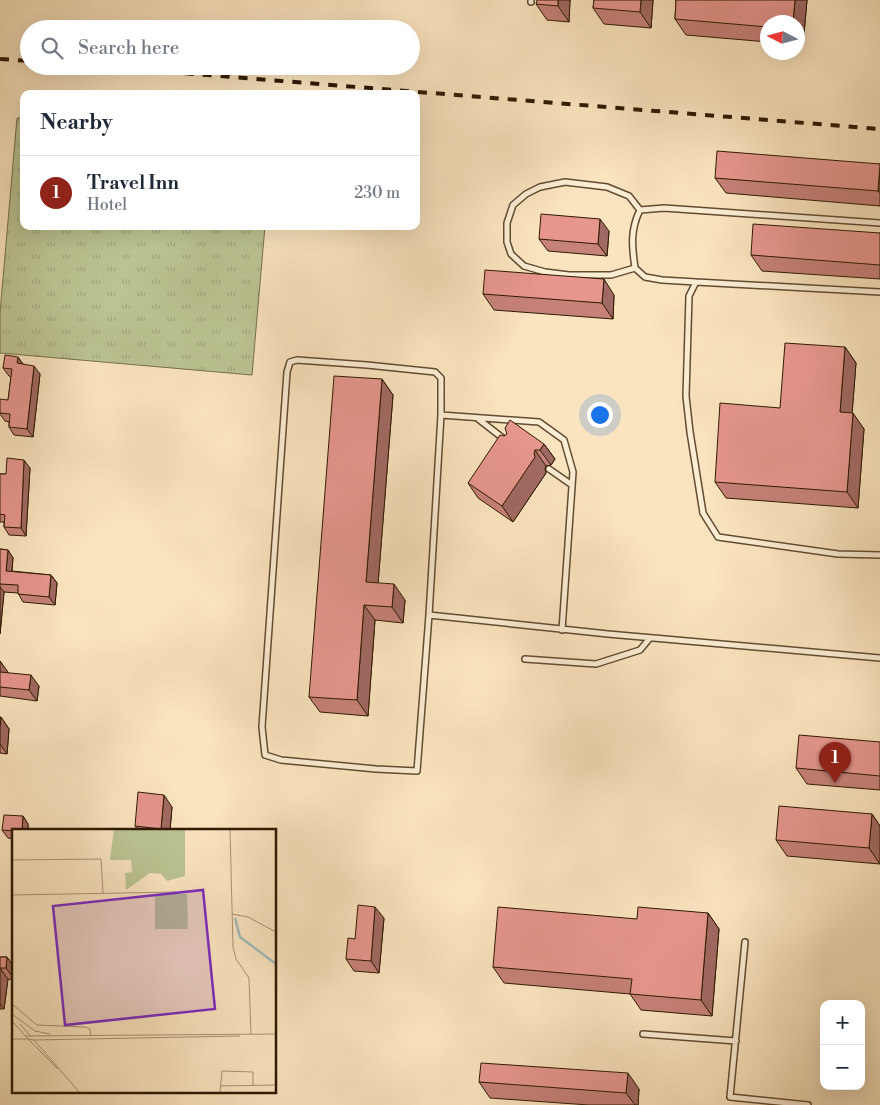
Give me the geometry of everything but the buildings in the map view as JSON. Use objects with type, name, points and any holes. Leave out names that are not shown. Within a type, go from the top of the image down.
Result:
[{"type":"lane","points":[[635,268],[611,275],[569,276],[524,266],[511,254],[507,242],[508,222],[513,205],[526,194],[540,187],[565,182],[607,187],[629,196],[640,210]]},
{"type":"lane","points":[[640,210],[664,208],[880,223]]},
{"type":"lane","points":[[640,210],[635,220],[631,238],[635,268],[645,277],[696,282],[880,292]]},
{"type":"lane","points":[[696,282],[690,296],[686,396],[703,513],[718,537],[838,554],[880,556]]},
{"type":"lane","points":[[297,360],[435,372],[440,378],[441,415],[429,616],[418,771],[281,760],[265,755],[263,717],[287,372],[290,362],[297,360]]},
{"type":"lane","points":[[441,415],[539,422],[564,440],[573,472],[562,630]]},
{"type":"lane","points":[[477,418],[507,441]]},
{"type":"lane","points":[[549,469],[572,485]]},
{"type":"lane","points":[[429,616],[562,630],[880,658]]},
{"type":"lane","points":[[525,660],[596,664],[640,650],[650,638]]},
{"type":"lane","points":[[746,942],[730,1097],[808,1105]]},
{"type":"lane","points":[[643,1034],[736,1041]]},
{"type":"green space","points":[[17,118],[20,118],[20,230],[265,230],[252,375],[0,353],[0,313]]},
{"type":"railway","points":[[0,59],[20,60]]},
{"type":"railway","points":[[207,75],[394,90]]},
{"type":"railway","points":[[420,92],[880,129]]},
{"type":"place","name":"Travel Inn","points":[[835,783]]}]
